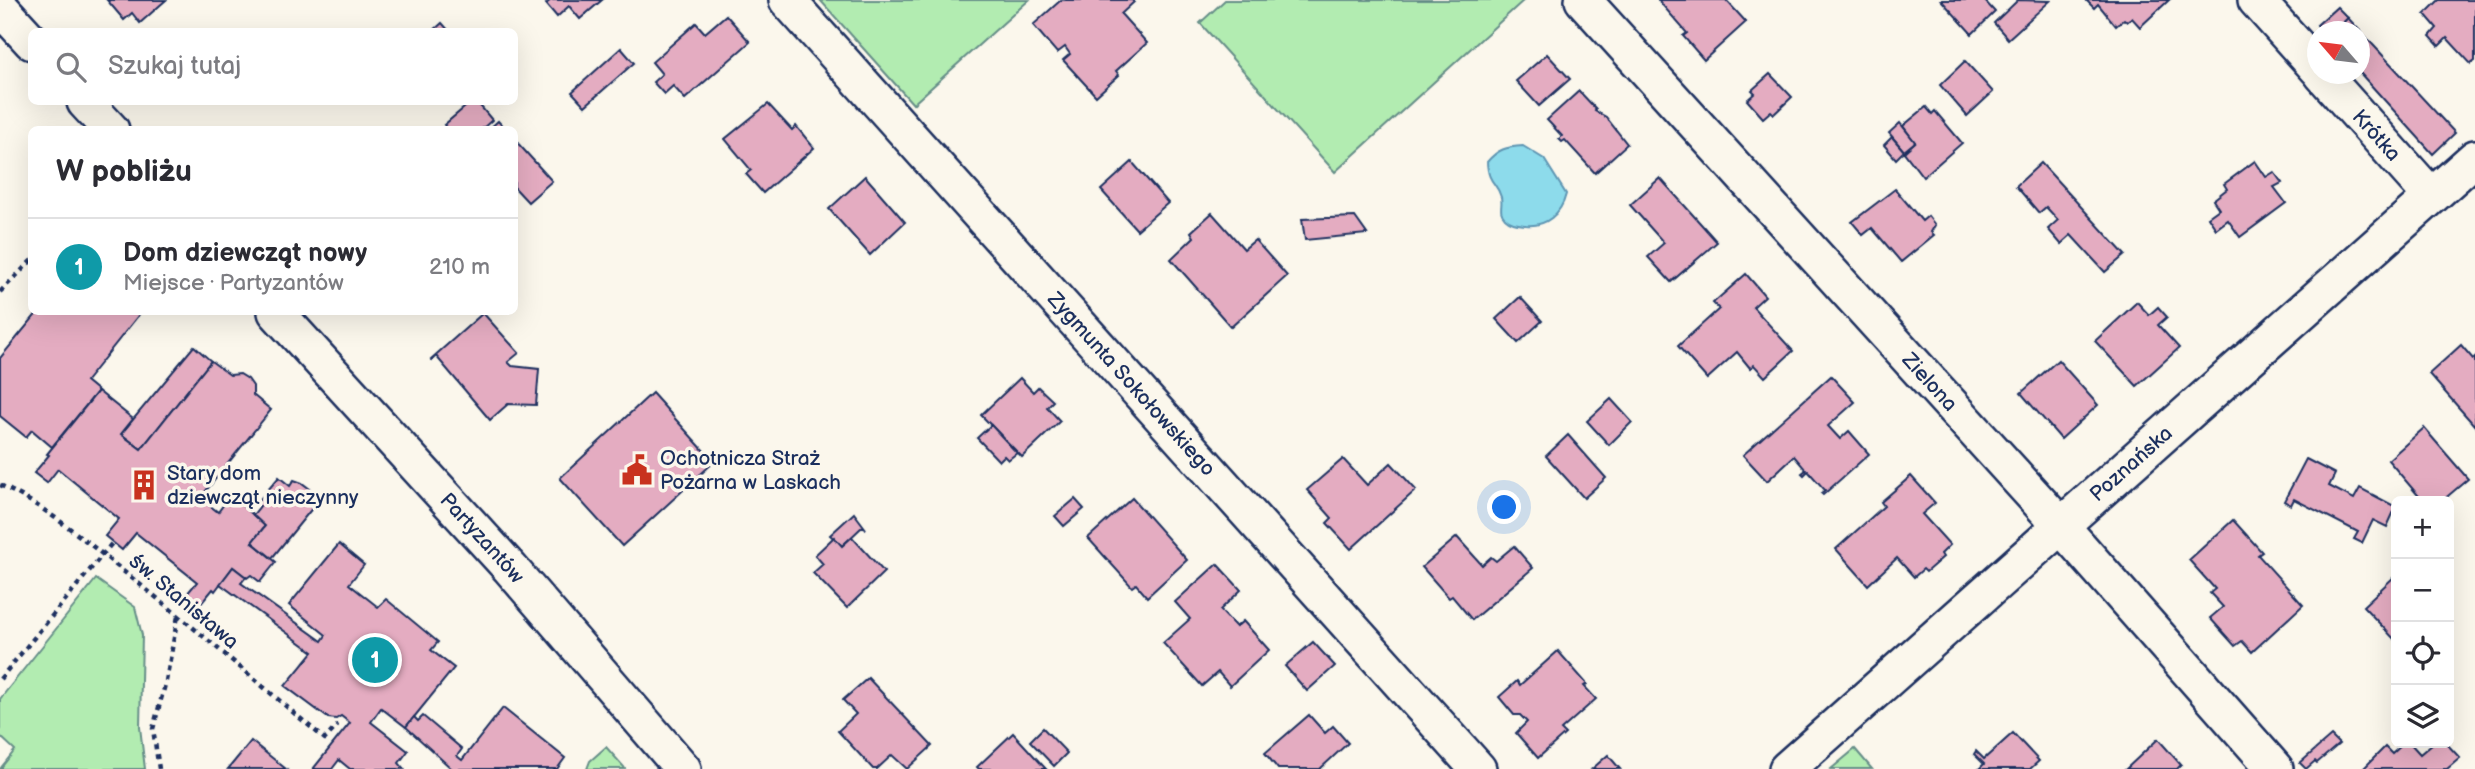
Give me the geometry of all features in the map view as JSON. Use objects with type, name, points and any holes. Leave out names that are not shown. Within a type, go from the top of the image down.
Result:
[{"type":"street","name":"Zygmunta Sokołowskiego","points":[[787,0],[1478,769]]},
{"type":"street","name":"Zielona","points":[[1583,0],[2061,526],[2274,769]]},
{"type":"street","points":[[2256,0],[2307,57]]},
{"type":"street","points":[[0,7],[28,38]]},
{"type":"street","name":"Krótka","points":[[2331,84],[2431,196]]},
{"type":"street","points":[[88,105],[107,126]]},
{"type":"street","name":"Poznańska","points":[[1787,769],[2475,158]]},
{"type":"street","name":"Partyzantów","points":[[279,315],[510,568],[683,769]]},
{"type":"path","points":[[0,292],[28,264]]},
{"type":"path","name":"św. Stanisława","points":[[0,485],[79,535],[325,739],[338,725]]},
{"type":"path","points":[[0,679],[113,542]]},
{"type":"path","points":[[159,769],[153,729],[166,681],[178,615]]},
{"type":"green space","points":[[820,0],[1029,0],[913,104]]},
{"type":"green space","points":[[1225,0],[1524,0],[1335,172],[1200,23]]},
{"type":"green space","points":[[96,579],[135,607],[142,635],[140,727],[145,769],[0,769],[15,750],[0,736],[0,699]]},
{"type":"green space","points":[[606,747],[625,769],[587,769],[590,761]]},
{"type":"green space","points":[[1855,749],[1872,769],[1831,769]]},
{"type":"water","points":[[1523,146],[1544,159],[1566,194],[1552,218],[1540,224],[1520,224],[1507,220],[1501,211],[1501,197],[1488,169],[1487,162],[1499,151]]},
{"type":"building","points":[[107,0],[166,0],[140,23],[132,13],[124,20]]},
{"type":"building","points":[[551,0],[602,0],[580,19],[569,6],[557,17],[546,4]]},
{"type":"building","points":[[1061,0],[1134,2],[1121,14],[1147,43],[1116,71],[1119,75],[1096,96],[1063,60],[1070,54],[1065,47],[1057,53],[1033,25]]},
{"type":"building","points":[[1658,0],[1726,0],[1746,22],[1704,60],[1683,36],[1687,33]]},
{"type":"building","points":[[1941,0],[1984,0],[1995,12],[1972,34]]},
{"type":"building","points":[[2018,0],[2050,1],[2008,39],[1994,23]]},
{"type":"building","points":[[2086,0],[2169,0],[2140,27],[2132,18],[2127,22],[2124,19],[2116,26],[2098,4],[2094,8]]},
{"type":"building","points":[[2439,0],[2475,0],[2475,61],[2471,64],[2447,38],[2439,46],[2430,36],[2437,28],[2425,14]]},
{"type":"building","points":[[2337,7],[2348,18],[2345,21],[2321,21]]},
{"type":"building","points":[[726,15],[750,42],[685,99],[673,86],[664,94],[653,82],[662,74],[652,62],[696,23],[705,33]]},
{"type":"building","points":[[2370,42],[2455,133],[2433,154],[2370,84]]},
{"type":"building","points":[[621,48],[634,63],[585,106],[572,92]]},
{"type":"building","points":[[1547,54],[1570,79],[1539,106],[1516,81]]},
{"type":"building","points":[[1965,61],[1993,92],[1967,116],[1940,85]]},
{"type":"building","points":[[1770,74],[1792,97],[1774,114],[1771,111],[1763,118],[1747,100],[1755,93],[1752,90]]},
{"type":"building","points":[[1579,91],[1595,111],[1606,117],[1627,144],[1595,173],[1565,140],[1562,142],[1559,139],[1562,136],[1547,120]]},
{"type":"building","points":[[768,104],[792,130],[796,126],[814,148],[763,193],[746,174],[751,170],[725,139]]},
{"type":"building","points":[[467,105],[480,105],[492,120],[485,126],[444,125]]},
{"type":"building","points":[[1926,107],[1932,114],[1935,111],[1962,143],[1923,177],[1904,152],[1915,142],[1903,126]]},
{"type":"building","points":[[1900,123],[1915,142],[1904,151],[1889,133]]},
{"type":"building","points":[[1892,137],[1904,151],[1896,159],[1884,145]]},
{"type":"building","points":[[518,143],[552,181],[528,202],[518,191]]},
{"type":"building","points":[[2255,161],[2266,177],[2274,172],[2282,183],[2274,187],[2286,203],[2240,237],[2228,220],[2216,229],[2208,217],[2219,209],[2213,200],[2227,189],[2224,184]]},
{"type":"building","points":[[1132,162],[1168,203],[1137,230],[1101,190]]},
{"type":"building","points":[[2041,163],[2125,255],[2105,272],[2071,235],[2061,244],[2048,229],[2058,220],[2046,207],[2039,213],[2016,186]]},
{"type":"building","points":[[865,176],[905,222],[870,255],[829,209]]},
{"type":"building","points":[[1660,178],[1717,242],[1671,282],[1648,257],[1664,243],[1630,205]]},
{"type":"building","points":[[1895,189],[1922,221],[1928,216],[1935,225],[1931,232],[1934,235],[1901,262],[1872,228],[1863,235],[1852,222]]},
{"type":"building","points":[[1212,213],[1244,249],[1255,240],[1287,276],[1231,327],[1171,259],[1194,237],[1191,232]]},
{"type":"building","points":[[1355,217],[1367,234],[1305,240],[1302,219]]},
{"type":"building","points":[[1746,274],[1765,296],[1753,307],[1793,351],[1765,377],[1754,365],[1750,368],[1737,352],[1707,379],[1678,346],[1719,309],[1713,303]]},
{"type":"building","points":[[1520,297],[1542,321],[1518,343],[1496,319]]},
{"type":"building","points":[[2137,302],[2149,315],[2158,307],[2167,317],[2158,325],[2179,348],[2137,386],[2095,341]]},
{"type":"building","points":[[36,315],[139,315],[86,381],[98,391],[52,447],[32,430],[26,437],[0,416],[0,358]]},
{"type":"building","points":[[481,315],[485,315],[519,353],[508,362],[512,366],[539,369],[536,405],[508,404],[490,420],[436,356],[431,359]]},
{"type":"building","points":[[2461,345],[2473,359],[2475,357],[2475,426],[2429,374]]},
{"type":"building","points":[[194,346],[211,361],[141,449],[121,434]]},
{"type":"building","points":[[2058,360],[2098,405],[2061,439],[2021,393]]},
{"type":"building","name":"Stary dom dziewcząt nieczynny","points":[[211,361],[230,375],[240,374],[248,379],[253,386],[253,395],[271,410],[200,498],[218,512],[230,496],[250,512],[265,526],[252,542],[276,562],[260,582],[251,575],[247,578],[233,567],[215,591],[213,589],[199,606],[186,595],[197,582],[136,533],[122,550],[105,536],[119,519],[58,469],[47,483],[34,473],[98,391],[133,419],[121,434],[141,449]]},
{"type":"building","points":[[1831,376],[1855,402],[1828,426],[1840,439],[1849,431],[1869,454],[1823,495],[1821,493],[1825,490],[1808,471],[1804,475],[1802,473],[1806,470],[1794,456],[1767,481],[1743,455]]},
{"type":"building","points":[[1020,378],[1033,392],[1038,387],[1053,401],[1047,407],[1060,421],[1022,457],[981,415]]},
{"type":"building","name":"Ochotnicza Straż Pożarna w Laskach","points":[[652,393],[714,462],[622,546],[560,478]]},
{"type":"building","points":[[1611,399],[1632,422],[1609,445],[1587,421]]},
{"type":"building","points":[[991,425],[1017,453],[1008,460],[1004,456],[999,461],[977,438]]},
{"type":"building","points":[[2424,428],[2468,479],[2448,496],[2419,496],[2388,460]]},
{"type":"building","points":[[1568,435],[1606,478],[1584,498],[1546,456]]},
{"type":"building","points":[[1343,459],[1367,485],[1391,463],[1416,490],[1351,549],[1327,523],[1332,518],[1307,490]]},
{"type":"building","points":[[2306,459],[2335,474],[2329,486],[2354,499],[2360,488],[2391,504],[2391,518],[2387,527],[2373,520],[2362,543],[2354,539],[2358,532],[2294,499],[2291,505],[2284,501]]},
{"type":"building","points":[[1911,476],[1935,503],[1922,514],[1950,545],[1941,554],[1943,557],[1926,572],[1923,569],[1914,577],[1897,558],[1868,585],[1836,549],[1884,506],[1881,502]]},
{"type":"building","points":[[279,477],[290,486],[294,480],[302,483],[317,498],[312,504],[314,506],[272,558],[252,542],[265,526],[253,515],[260,506],[256,504]]},
{"type":"building","points":[[1132,498],[1187,560],[1147,597],[1136,584],[1132,587],[1088,538]]},
{"type":"building","points":[[1075,499],[1084,509],[1064,526],[1055,516]]},
{"type":"building","points":[[854,513],[866,529],[862,527],[842,546],[830,535]]},
{"type":"building","points":[[2233,520],[2262,552],[2258,555],[2303,605],[2252,652],[2242,641],[2235,646],[2210,618],[2223,607],[2210,593],[2215,589],[2189,560]]},
{"type":"building","points":[[834,537],[842,546],[852,537],[884,572],[847,608],[813,573],[823,564],[815,555]]},
{"type":"building","points":[[1457,537],[1482,565],[1491,557],[1496,561],[1514,546],[1533,568],[1472,620],[1422,567]]},
{"type":"building","points":[[339,544],[364,565],[349,584],[378,607],[386,599],[438,642],[431,650],[454,668],[406,727],[381,708],[371,722],[408,751],[399,763],[404,769],[350,769],[339,760],[332,769],[313,769],[350,723],[341,716],[336,719],[328,718],[285,686],[313,652],[220,584],[233,567],[246,577],[241,583],[322,641],[326,635],[289,605]]},
{"type":"building","points":[[1217,564],[1241,590],[1220,610],[1236,627],[1243,621],[1269,650],[1230,686],[1218,672],[1202,686],[1163,643],[1190,619],[1175,602]]},
{"type":"building","points":[[2391,580],[2391,636],[2363,606]]},
{"type":"building","points":[[1313,642],[1335,666],[1307,691],[1285,666]]},
{"type":"building","points":[[1558,651],[1587,684],[1584,686],[1596,699],[1561,730],[1565,734],[1538,758],[1516,733],[1527,722],[1520,715],[1514,715],[1499,697],[1517,681],[1520,685]]},
{"type":"building","points":[[868,678],[932,746],[907,769],[892,755],[877,769],[873,769],[838,731],[856,714],[843,700]]},
{"type":"building","points":[[503,708],[565,758],[557,769],[452,769],[406,727],[414,717],[418,721],[423,716],[462,749],[457,756],[462,760]]},
{"type":"building","points":[[1309,715],[1325,733],[1333,726],[1348,743],[1320,769],[1278,769],[1265,753]]},
{"type":"building","points":[[1043,728],[1067,753],[1054,766],[1030,741]]},
{"type":"building","points":[[1013,733],[1046,769],[977,767]]},
{"type":"building","points":[[2013,733],[2039,761],[2030,769],[1979,769],[1984,764],[1974,754],[1976,751],[1984,759]]},
{"type":"building","points":[[2331,736],[2339,744],[2306,769],[2300,763]]},
{"type":"building","points":[[2158,739],[2181,765],[2177,769],[2126,769]]},
{"type":"building","points":[[251,741],[286,769],[228,769]]},
{"type":"building","points":[[2385,747],[2392,754],[2399,748],[2415,748],[2420,754],[2427,748],[2451,748],[2460,758],[2447,769],[2363,769]]},
{"type":"building","points":[[1608,755],[1620,769],[1592,769]]},
{"type":"place","name":"Ochotnicza Straż Pożarna w Laskach","points":[[637,470]]},
{"type":"place","name":"Stary dom dziewcząt nieczynny","points":[[144,485]]},
{"type":"place","name":"Dom dziewcząt nowy","points":[[375,660]]}]
